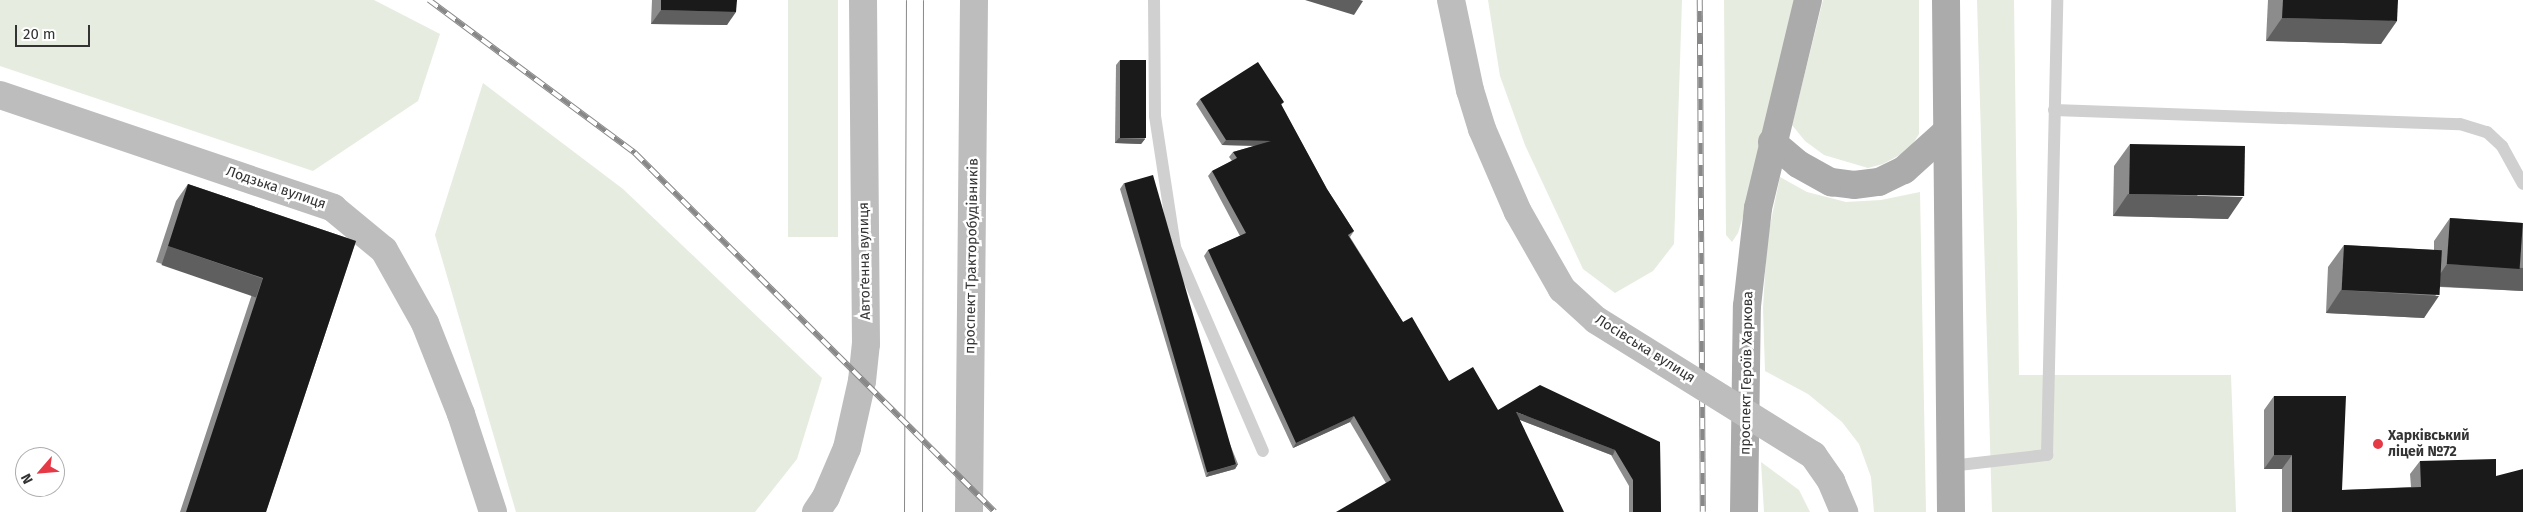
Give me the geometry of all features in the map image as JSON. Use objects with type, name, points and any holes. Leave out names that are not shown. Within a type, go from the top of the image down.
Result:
[{"type":"main road","name":"проспект Героїв Харкова","points":[[1744,512],[1746,306],[1758,208],[1772,142],[1808,0]]},
{"type":"main road","points":[[1946,0],[1945,133],[1951,512]]},
{"type":"main road","points":[[1772,142],[1798,164],[1831,182],[1854,185],[1879,182],[1904,170],[1945,133]]},
{"type":"street","name":"Автоґенна вулиця","points":[[816,512],[826,497],[847,448],[862,381],[866,344],[862,0]]},
{"type":"street","name":"проспект Тракторобудівників","points":[[969,512],[974,0]]},
{"type":"street","name":"Лосівська вулиця","points":[[1451,0],[1470,90],[1482,129],[1518,212],[1562,290],[1596,320],[1813,455],[1831,481],[1844,512]]},
{"type":"street","name":"Лодзька вулиця","points":[[0,95],[333,208],[384,250],[425,323],[461,414],[493,512]]},
{"type":"lane","points":[[1154,0],[1155,116],[1175,248],[1262,451]]},
{"type":"lane","points":[[1950,466],[2047,455],[2056,0]]},
{"type":"lane","points":[[2054,110],[2460,124],[2486,132],[2502,146],[2523,184]]},
{"type":"shaded area","points":[[0,0],[374,0],[440,34],[418,101],[313,171],[0,66]]},
{"type":"shaded area","points":[[788,0],[838,0],[838,237],[788,237]]},
{"type":"shaded area","points":[[1488,0],[1682,0],[1674,244],[1653,271],[1615,293],[1583,269],[1525,145],[1500,76]]},
{"type":"shaded area","points":[[1724,0],[1795,0],[1744,213],[1738,233],[1732,242],[1726,235]]},
{"type":"shaded area","points":[[1823,0],[1919,0],[1919,134],[1909,150],[1883,164],[1868,168],[1824,155],[1805,141],[1792,125]]},
{"type":"shaded area","points":[[1977,0],[2014,0],[2019,375],[2231,375],[2236,512],[1992,512]]},
{"type":"shaded area","points":[[483,83],[623,189],[822,378],[797,459],[755,512],[516,512],[435,235]]},
{"type":"shaded area","points":[[1780,177],[1807,192],[1846,202],[1881,200],[1920,192],[1926,512],[1874,512],[1871,477],[1859,444],[1842,422],[1808,394],[1765,371],[1763,308],[1767,240]]},
{"type":"shaded area","points":[[1761,462],[1799,490],[1810,512],[1764,512]]},
{"type":"building","points":[[661,0],[737,0],[736,12],[661,10]]},
{"type":"building","points":[[2283,0],[2398,0],[2397,21],[2282,18]]},
{"type":"building","points":[[1120,60],[1146,60],[1146,138],[1120,138]]},
{"type":"building","points":[[1258,62],[1284,102],[1281,104],[1327,189],[1354,231],[1348,235],[1403,322],[1412,317],[1449,381],[1473,367],[1498,410],[1540,385],[1660,442],[1661,512],[1633,512],[1633,480],[1615,450],[1516,412],[1564,512],[1336,512],[1391,480],[1354,416],[1296,443],[1208,250],[1246,233],[1212,171],[1237,158],[1233,152],[1271,141],[1226,140],[1200,99]]},
{"type":"building","points":[[2130,144],[2245,146],[2244,196],[2129,194]]},
{"type":"building","points":[[1153,175],[1236,464],[1207,473],[1124,183]]},
{"type":"building","points":[[188,184],[356,241],[266,512],[186,512],[263,278],[168,246]]},
{"type":"building","points":[[2450,218],[2523,223],[2520,269],[2447,264]]},
{"type":"building","points":[[2344,245],[2442,250],[2440,295],[2342,290]]},
{"type":"building","points":[[2274,396],[2346,396],[2342,490],[2421,487],[2420,461],[2496,459],[2496,476],[2523,469],[2523,512],[2292,512],[2292,455],[2274,455]]},
{"type":"tram line","points":[[904,512],[906,0]]},
{"type":"tram line","points":[[922,512],[923,0]]},
{"type":"railway","points":[[429,0],[635,153],[995,512]]},
{"type":"railway","points":[[1700,0],[1703,512]]},
{"type":"place","name":"Харківський ліцей №72","points":[[2378,444]]}]
